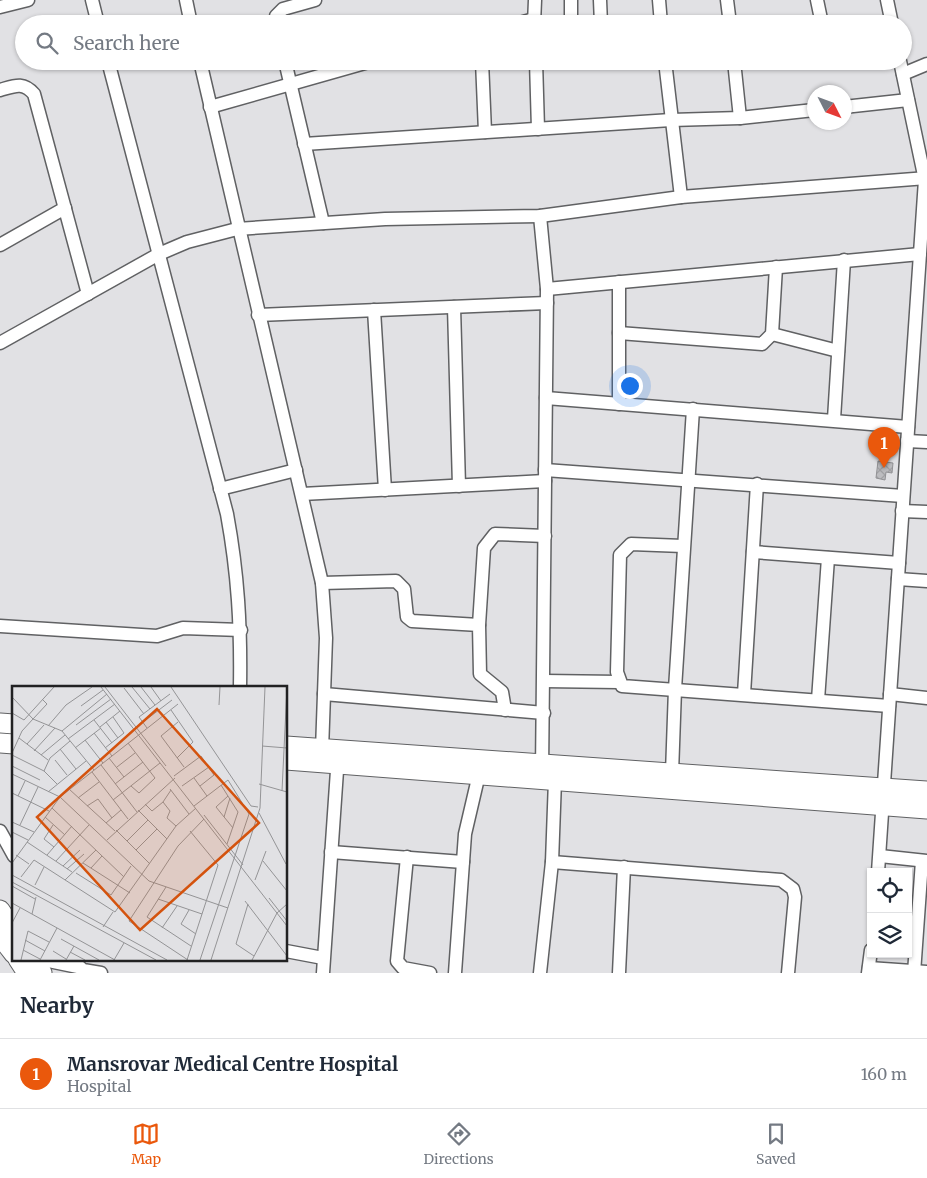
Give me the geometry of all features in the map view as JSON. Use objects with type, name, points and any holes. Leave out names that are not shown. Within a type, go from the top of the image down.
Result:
[{"type":"street","points":[[0,7],[28,0]]},
{"type":"street","points":[[92,0],[96,15]]},
{"type":"street","points":[[186,0],[189,15]]},
{"type":"street","points":[[277,15],[283,9],[315,0]]},
{"type":"street","points":[[534,15],[535,0]]},
{"type":"street","points":[[571,15],[572,0]]},
{"type":"street","points":[[600,0],[601,15]]},
{"type":"street","points":[[659,0],[660,15]]},
{"type":"street","points":[[727,0],[729,15]]},
{"type":"street","points":[[817,0],[820,15]]},
{"type":"street","points":[[887,0],[890,15]]},
{"type":"street","points":[[912,66],[927,64]]},
{"type":"street","points":[[110,70],[220,489],[236,563],[241,630],[240,686]]},
{"type":"street","points":[[202,70],[237,228],[322,583],[326,638],[324,694],[332,754],[331,852],[323,973]]},
{"type":"street","points":[[287,70],[323,223]]},
{"type":"street","points":[[210,107],[338,70]]},
{"type":"street","points":[[482,70],[485,132]]},
{"type":"street","points":[[536,70],[538,129]]},
{"type":"street","points":[[666,70],[681,197]]},
{"type":"street","points":[[735,70],[740,118]]},
{"type":"street","points":[[878,868],[926,179],[902,70]]},
{"type":"street","points":[[0,90],[20,84],[28,86],[34,94],[88,294]]},
{"type":"street","points":[[852,106],[908,100]]},
{"type":"street","points":[[304,144],[671,120],[740,118],[807,111]]},
{"type":"street","points":[[0,343],[159,254],[187,242],[237,228],[385,219],[540,216],[681,197],[926,179]]},
{"type":"street","points":[[0,245],[65,208]]},
{"type":"street","points":[[540,216],[547,289],[544,712],[552,862],[540,973]]},
{"type":"street","points":[[547,289],[920,254]]},
{"type":"street","points":[[834,420],[844,260]]},
{"type":"street","points":[[619,333],[762,344],[772,334],[776,267]]},
{"type":"street","points":[[619,282],[619,404]]},
{"type":"street","points":[[258,315],[547,303]]},
{"type":"street","points":[[454,307],[459,486]]},
{"type":"street","points":[[374,310],[385,490]]},
{"type":"street","points":[[772,334],[838,351]]},
{"type":"street","points":[[546,398],[908,427]]},
{"type":"street","points":[[672,773],[683,546],[693,409]]},
{"type":"street","points":[[907,441],[927,442]]},
{"type":"street","points":[[220,489],[296,470]]},
{"type":"street","points":[[302,494],[459,486],[545,475],[687,479],[903,496]]},
{"type":"street","points":[[744,694],[757,484]]},
{"type":"street","points":[[902,511],[927,512]]},
{"type":"street","points":[[505,710],[502,692],[480,674],[479,625],[484,548],[487,541],[495,534],[545,536]]},
{"type":"street","points":[[619,682],[617,672],[620,555],[631,544],[683,546]]},
{"type":"street","points":[[753,552],[899,563]]},
{"type":"street","points":[[818,700],[828,558]]},
{"type":"street","points":[[898,579],[927,581]]},
{"type":"street","points":[[322,583],[396,581],[404,589],[406,617],[412,621],[479,625]]},
{"type":"street","points":[[0,626],[157,636],[183,628],[241,630]]},
{"type":"street","points":[[544,681],[619,682],[627,688],[675,689],[818,700],[927,698]]},
{"type":"street","points":[[324,694],[544,712]]},
{"type":"street","points":[[288,746],[479,774],[672,773],[884,797],[927,809]]},
{"type":"street","points":[[288,760],[332,754],[546,774],[884,797],[927,791]]},
{"type":"street","points":[[455,973],[465,834],[479,774]]},
{"type":"street","points":[[0,832],[12,853]]},
{"type":"street","points":[[331,852],[463,862]]},
{"type":"street","points":[[870,958],[869,971],[919,972],[925,861],[880,856]]},
{"type":"street","points":[[407,857],[397,961],[403,968],[430,973]]},
{"type":"street","points":[[552,862],[781,880],[793,889],[795,897],[788,973]]},
{"type":"street","points":[[619,973],[624,867]]},
{"type":"street","points":[[0,910],[12,928]]},
{"type":"street","points":[[0,936],[12,948]]},
{"type":"street","points":[[288,951],[323,958]]},
{"type":"street","points":[[29,964],[75,963],[101,973]]},
{"type":"building","points":[[878,461],[893,463],[892,473],[886,472],[885,480],[876,478]]},
{"type":"place","name":"Mansrovar Medical Centre Hospital","points":[[884,468]]}]
